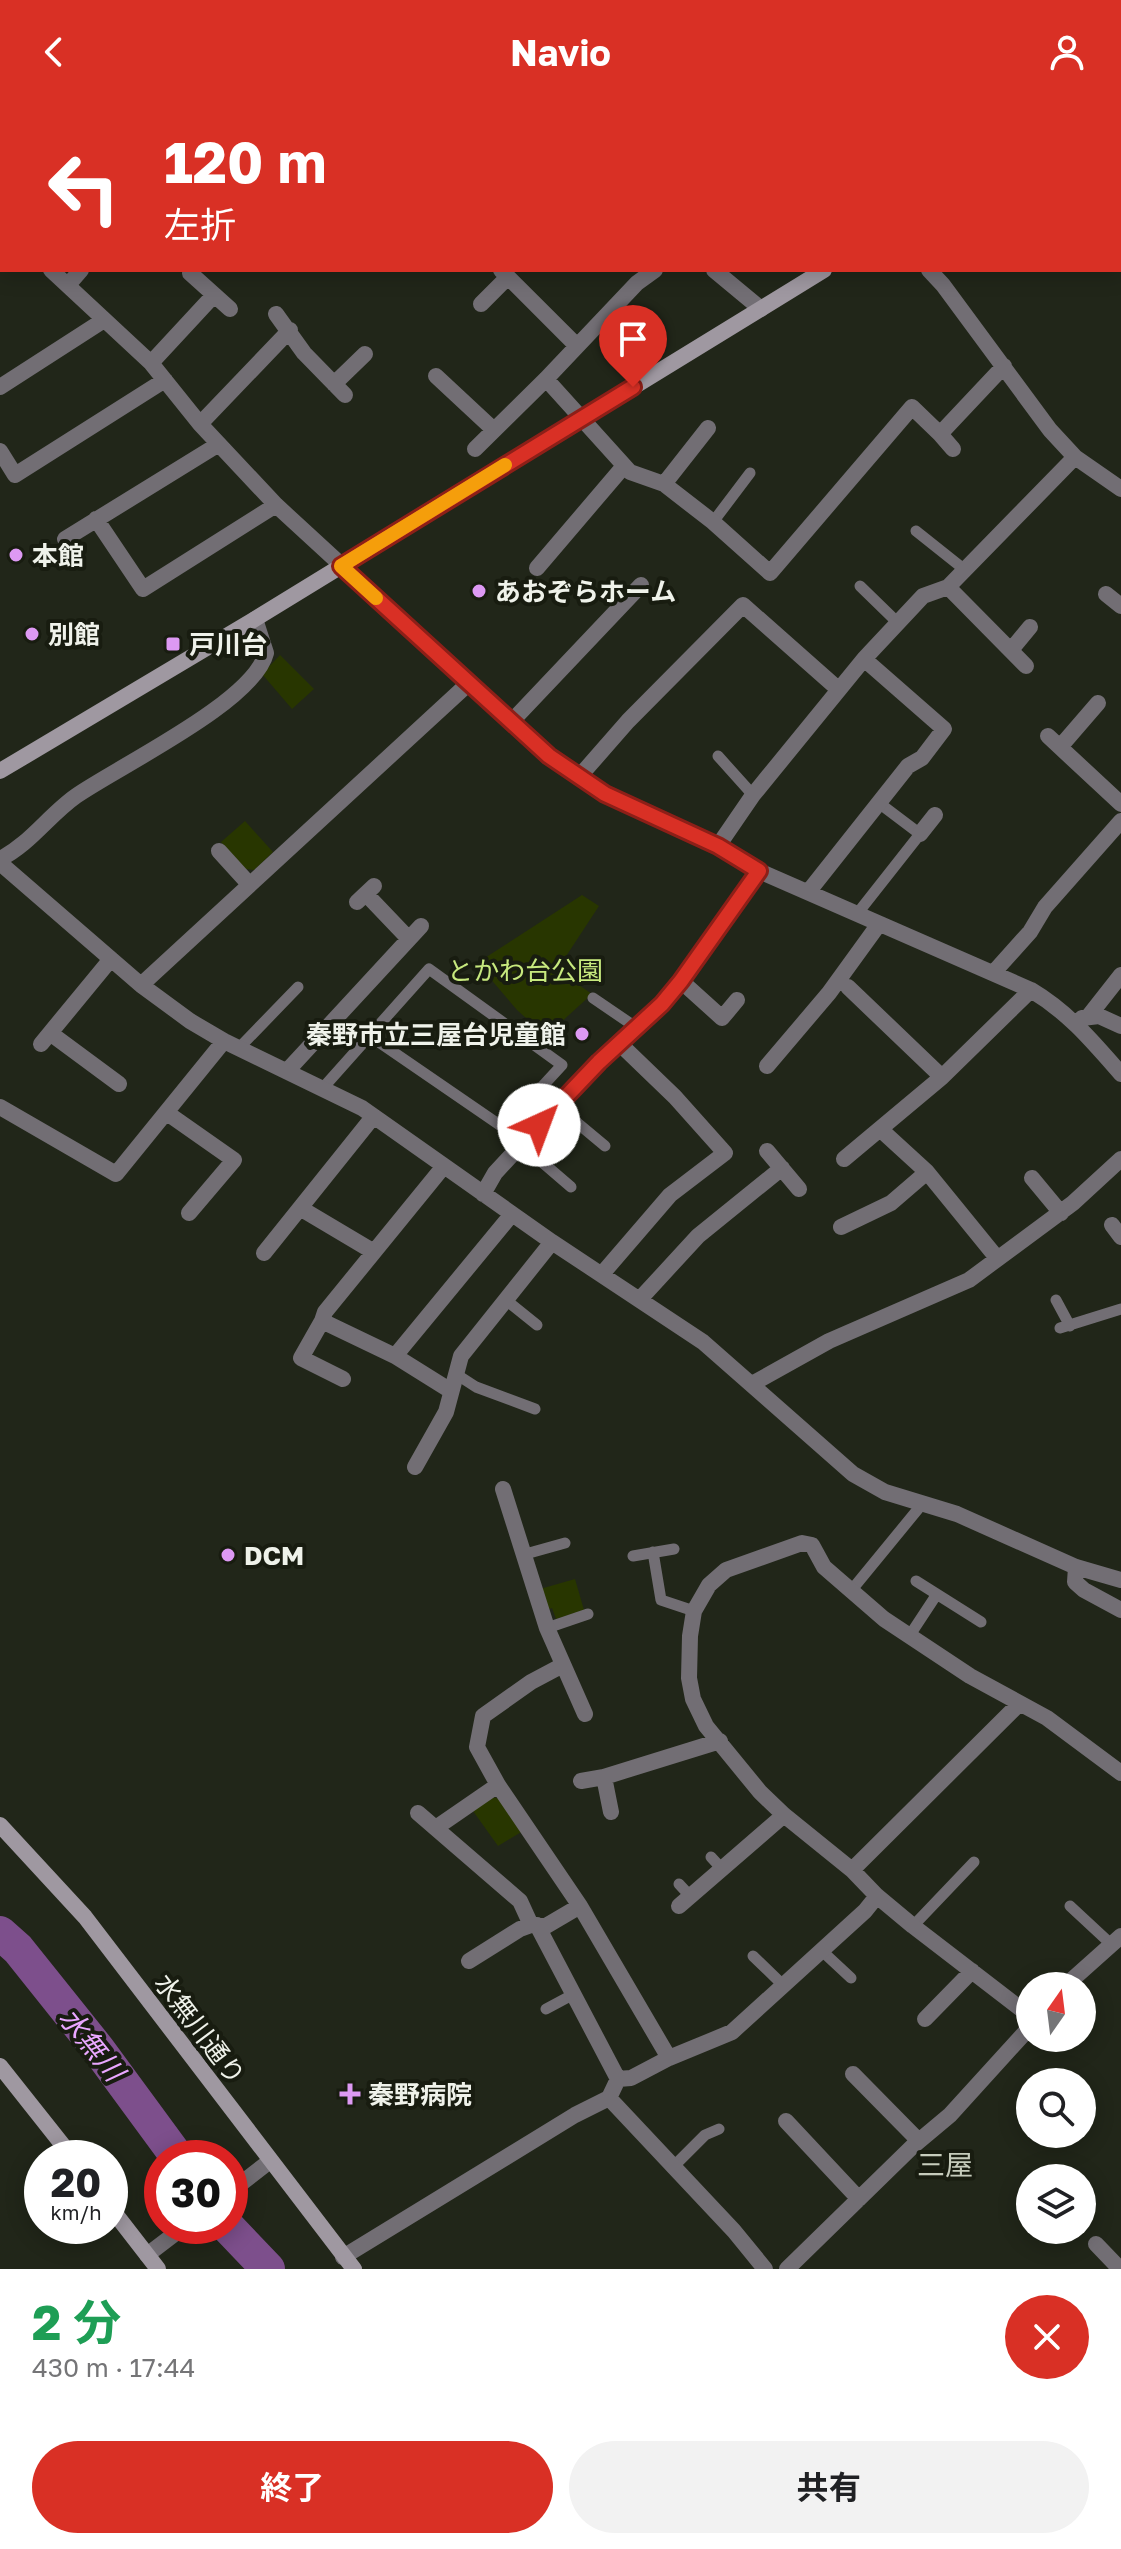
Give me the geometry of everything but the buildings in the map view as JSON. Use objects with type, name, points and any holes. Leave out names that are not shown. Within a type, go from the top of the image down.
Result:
[{"type":"street","points":[[53,272],[151,363],[200,424],[276,505],[549,756],[605,794],[718,846],[759,871],[1031,990],[1080,1018],[1121,1074]]},
{"type":"street","points":[[68,285],[79,272]]},
{"type":"street","points":[[716,272],[761,309]]},
{"type":"street","points":[[0,771],[255,619],[821,272]]},
{"type":"street","points":[[931,272],[1050,430],[1075,457],[1121,489]]},
{"type":"street","points":[[190,273],[230,309]]},
{"type":"street","points":[[475,449],[546,379],[645,273]]},
{"type":"street","points":[[481,304],[504,274],[577,346]]},
{"type":"street","points":[[151,363],[214,295]]},
{"type":"street","points":[[276,314],[304,353],[340,389],[365,354]]},
{"type":"street","points":[[0,387],[104,320]]},
{"type":"street","points":[[200,424],[290,330]]},
{"type":"street","points":[[940,434],[1004,366]]},
{"type":"street","points":[[436,376],[494,430]]},
{"type":"street","points":[[546,379],[630,472],[664,484],[713,522],[770,573],[912,407],[953,449]]},
{"type":"street","points":[[0,451],[15,475],[165,380]]},
{"type":"street","points":[[664,484],[708,428]]},
{"type":"street","points":[[65,539],[219,444]]},
{"type":"street","points":[[718,846],[753,795],[838,689],[897,622],[923,596],[948,587],[1075,457]]},
{"type":"street","points":[[537,568],[624,466]]},
{"type":"street","points":[[96,519],[143,589],[276,505]]},
{"type":"street","points":[[513,720],[641,585]]},
{"type":"street","points":[[948,587],[1026,666]]},
{"type":"street","points":[[1106,594],[1121,606]]},
{"type":"street","points":[[579,777],[628,721],[743,605],[838,689]]},
{"type":"street","points":[[255,619],[266,653],[264,661],[237,689],[208,716],[75,797],[0,861],[141,985],[190,1021],[373,1117],[552,1242],[703,1342],[853,1474],[885,1492],[957,1514],[1076,1567],[1121,1580]]},
{"type":"street","points":[[1011,650],[1030,627]]},
{"type":"street","points":[[809,891],[908,766],[922,758],[944,729],[864,659]]},
{"type":"street","points":[[141,985],[469,683]]},
{"type":"street","points":[[1098,703],[1054,741],[1121,804]]},
{"type":"street","points":[[920,834],[935,815]]},
{"type":"street","points":[[994,972],[1030,932],[1045,907],[1121,821]]},
{"type":"street","points":[[219,851],[249,884]]},
{"type":"street","points":[[483,1194],[495,1173],[521,1144],[681,981],[759,871]]},
{"type":"street","points":[[366,894],[408,938]]},
{"type":"street","points":[[767,1066],[829,993],[879,924]]},
{"type":"street","points":[[287,1071],[421,926]]},
{"type":"street","points":[[111,959],[46,1038],[98,1079],[119,1084]]},
{"type":"street","points":[[1080,1018],[1121,975]]},
{"type":"street","points":[[345,981],[358,992]]},
{"type":"street","points":[[681,981],[722,1018],[737,1000]]},
{"type":"street","points":[[848,987],[942,1077]]},
{"type":"street","points":[[844,1159],[942,1077],[1031,990]]},
{"type":"street","points":[[1080,1018],[1099,1016],[1121,1026]]},
{"type":"street","points":[[0,1107],[116,1174],[231,1044]]},
{"type":"street","points":[[602,1274],[670,1195],[725,1153],[675,1097],[620,1044]]},
{"type":"street","points":[[167,1113],[234,1160],[189,1213]]},
{"type":"street","points":[[264,1253],[373,1117]]},
{"type":"street","points":[[880,1129],[927,1172],[997,1258]]},
{"type":"street","points":[[767,1151],[799,1189]]},
{"type":"street","points":[[752,1384],[829,1341],[969,1280],[1061,1213],[1121,1159]]},
{"type":"street","points":[[301,1358],[325,1312],[444,1166]]},
{"type":"street","points":[[640,1299],[698,1236],[782,1168]]},
{"type":"street","points":[[841,1227],[891,1203],[927,1172]]},
{"type":"street","points":[[1032,1178],[1061,1213]]},
{"type":"street","points":[[300,1208],[374,1252]]},
{"type":"street","points":[[395,1356],[512,1214]]},
{"type":"street","points":[[415,1467],[446,1412],[461,1356],[552,1242]]},
{"type":"street","points":[[322,1321],[395,1356],[451,1391]]},
{"type":"street","points":[[284,1350],[343,1379]]},
{"type":"street","points":[[503,1489],[547,1628],[585,1714]]},
{"type":"street","points":[[1016,2005],[913,1926],[852,1870],[784,1815],[760,1792],[706,1726],[693,1699],[689,1678],[694,1611],[709,1585],[726,1570],[802,1543],[812,1545],[824,1567],[850,1592],[970,1676],[1047,1718],[1121,1773]]},
{"type":"street","points":[[1076,1567],[1075,1582],[1121,1610]]},
{"type":"street","points":[[563,1665],[531,1682],[483,1716],[477,1747],[498,1785],[580,1906],[669,2058]]},
{"type":"street","points":[[852,1870],[1019,1704]]},
{"type":"street","points":[[581,1781],[604,1777],[720,1741]]},
{"type":"street","points":[[604,1777],[611,1812]]},
{"type":"street","points":[[437,1827],[498,1785]]},
{"type":"street","points":[[418,1813],[520,1901],[574,1994],[618,2079]]},
{"type":"street","points":[[685,1902],[716,1863],[784,1815]]},
{"type":"street","name":"水無川通り","points":[[0,1825],[85,1917],[348,2263]]},
{"type":"street","points":[[618,2079],[631,2078],[669,2058],[732,2032],[822,1951],[877,1896]]},
{"type":"street","points":[[469,1961],[520,1929],[546,1926],[580,1906]]},
{"type":"street","points":[[1081,1972],[1116,1940]]},
{"type":"street","points":[[925,2019],[972,1971]]},
{"type":"street","points":[[787,2269],[950,2115],[1016,2042]]},
{"type":"street","points":[[0,2066],[59,2140]]},
{"type":"street","points":[[853,2074],[919,2141]]},
{"type":"street","points":[[348,2263],[575,2115],[609,2098],[618,2079]]},
{"type":"street","points":[[609,2098],[734,2231],[765,2269]]},
{"type":"street","points":[[787,2121],[859,2199]]},
{"type":"street","points":[[248,2178],[270,2161]]},
{"type":"street","points":[[128,2230],[158,2269]]},
{"type":"street","points":[[147,2255],[161,2244]]},
{"type":"street","points":[[1096,2244],[1120,2269]]},
{"type":"lane","points":[[713,522],[750,473]]},
{"type":"lane","points":[[916,531],[965,570]]},
{"type":"lane","points":[[860,586],[897,622]]},
{"type":"lane","points":[[718,756],[753,795]]},
{"type":"lane","points":[[857,914],[920,834],[879,803]]},
{"type":"lane","points":[[322,1089],[429,969],[562,1065],[504,1128],[370,1036]]},
{"type":"lane","points":[[231,1044],[298,987]]},
{"type":"lane","points":[[593,998],[637,1028]]},
{"type":"lane","points":[[557,1106],[605,1146]]},
{"type":"lane","points":[[521,1144],[571,1187]]},
{"type":"lane","points":[[506,1300],[537,1325]]},
{"type":"lane","points":[[1056,1300],[1065,1327],[1121,1309]]},
{"type":"lane","points":[[456,1374],[476,1387],[535,1409]]},
{"type":"lane","points":[[850,1592],[923,1503]]},
{"type":"lane","points":[[522,1555],[565,1543]]},
{"type":"lane","points":[[633,1556],[674,1549]]},
{"type":"lane","points":[[653,1552],[661,1600],[694,1611]]},
{"type":"lane","points":[[916,1581],[981,1622]]},
{"type":"lane","points":[[910,1635],[937,1594]]},
{"type":"lane","points":[[547,1628],[588,1614]]},
{"type":"lane","points":[[913,1926],[974,1862]]},
{"type":"lane","points":[[679,1884],[685,1902]]},
{"type":"lane","points":[[1070,1906],[1116,1940]]},
{"type":"lane","points":[[822,1951],[851,1978]]},
{"type":"lane","points":[[753,1956],[784,1986]]},
{"type":"lane","points":[[546,2009],[574,1994]]},
{"type":"lane","points":[[672,2168],[705,2135],[719,2129]]},
{"type":"green space","points":[[280,655],[314,689],[292,709],[262,674]]},
{"type":"green space","points":[[245,821],[273,852],[254,870],[246,869],[221,842]]},
{"type":"green space","name":"とかわ台公園","points":[[582,895],[599,906],[557,970],[592,994],[546,1036],[517,1010],[477,963]]},
{"type":"green space","points":[[575,1579],[584,1610],[556,1619],[552,1608],[547,1610],[540,1589]]},
{"type":"green space","points":[[492,1797],[500,1799],[523,1831],[498,1846],[473,1811]]},
{"type":"waterway","name":"水無川","points":[[0,1933],[18,1949],[98,2049],[165,2140]]},
{"type":"waterway","name":"水無川","points":[[244,2244],[268,2269]]},
{"type":"slow traffic","points":[[376,598],[341,566],[505,465]]},
{"type":"place","name":"本館","points":[[16,555]]},
{"type":"place","name":"あおぞらホーム","points":[[479,591]]},
{"type":"place","name":"別館","points":[[32,634]]},
{"type":"place","name":"戸川台","points":[[173,644]]},
{"type":"place","name":"秦野市立三屋台児童館","points":[[582,1034]]},
{"type":"place","name":"DCM","points":[[228,1555]]},
{"type":"place","name":"秦野病院","points":[[350,2094]]},
{"type":"district","name":"三屋","points":[[945,2164]]},
{"type":"route","points":[[539,1125],[599,1062],[662,1004],[759,871],[718,846],[605,794],[549,756],[341,566],[633,387]]}]
